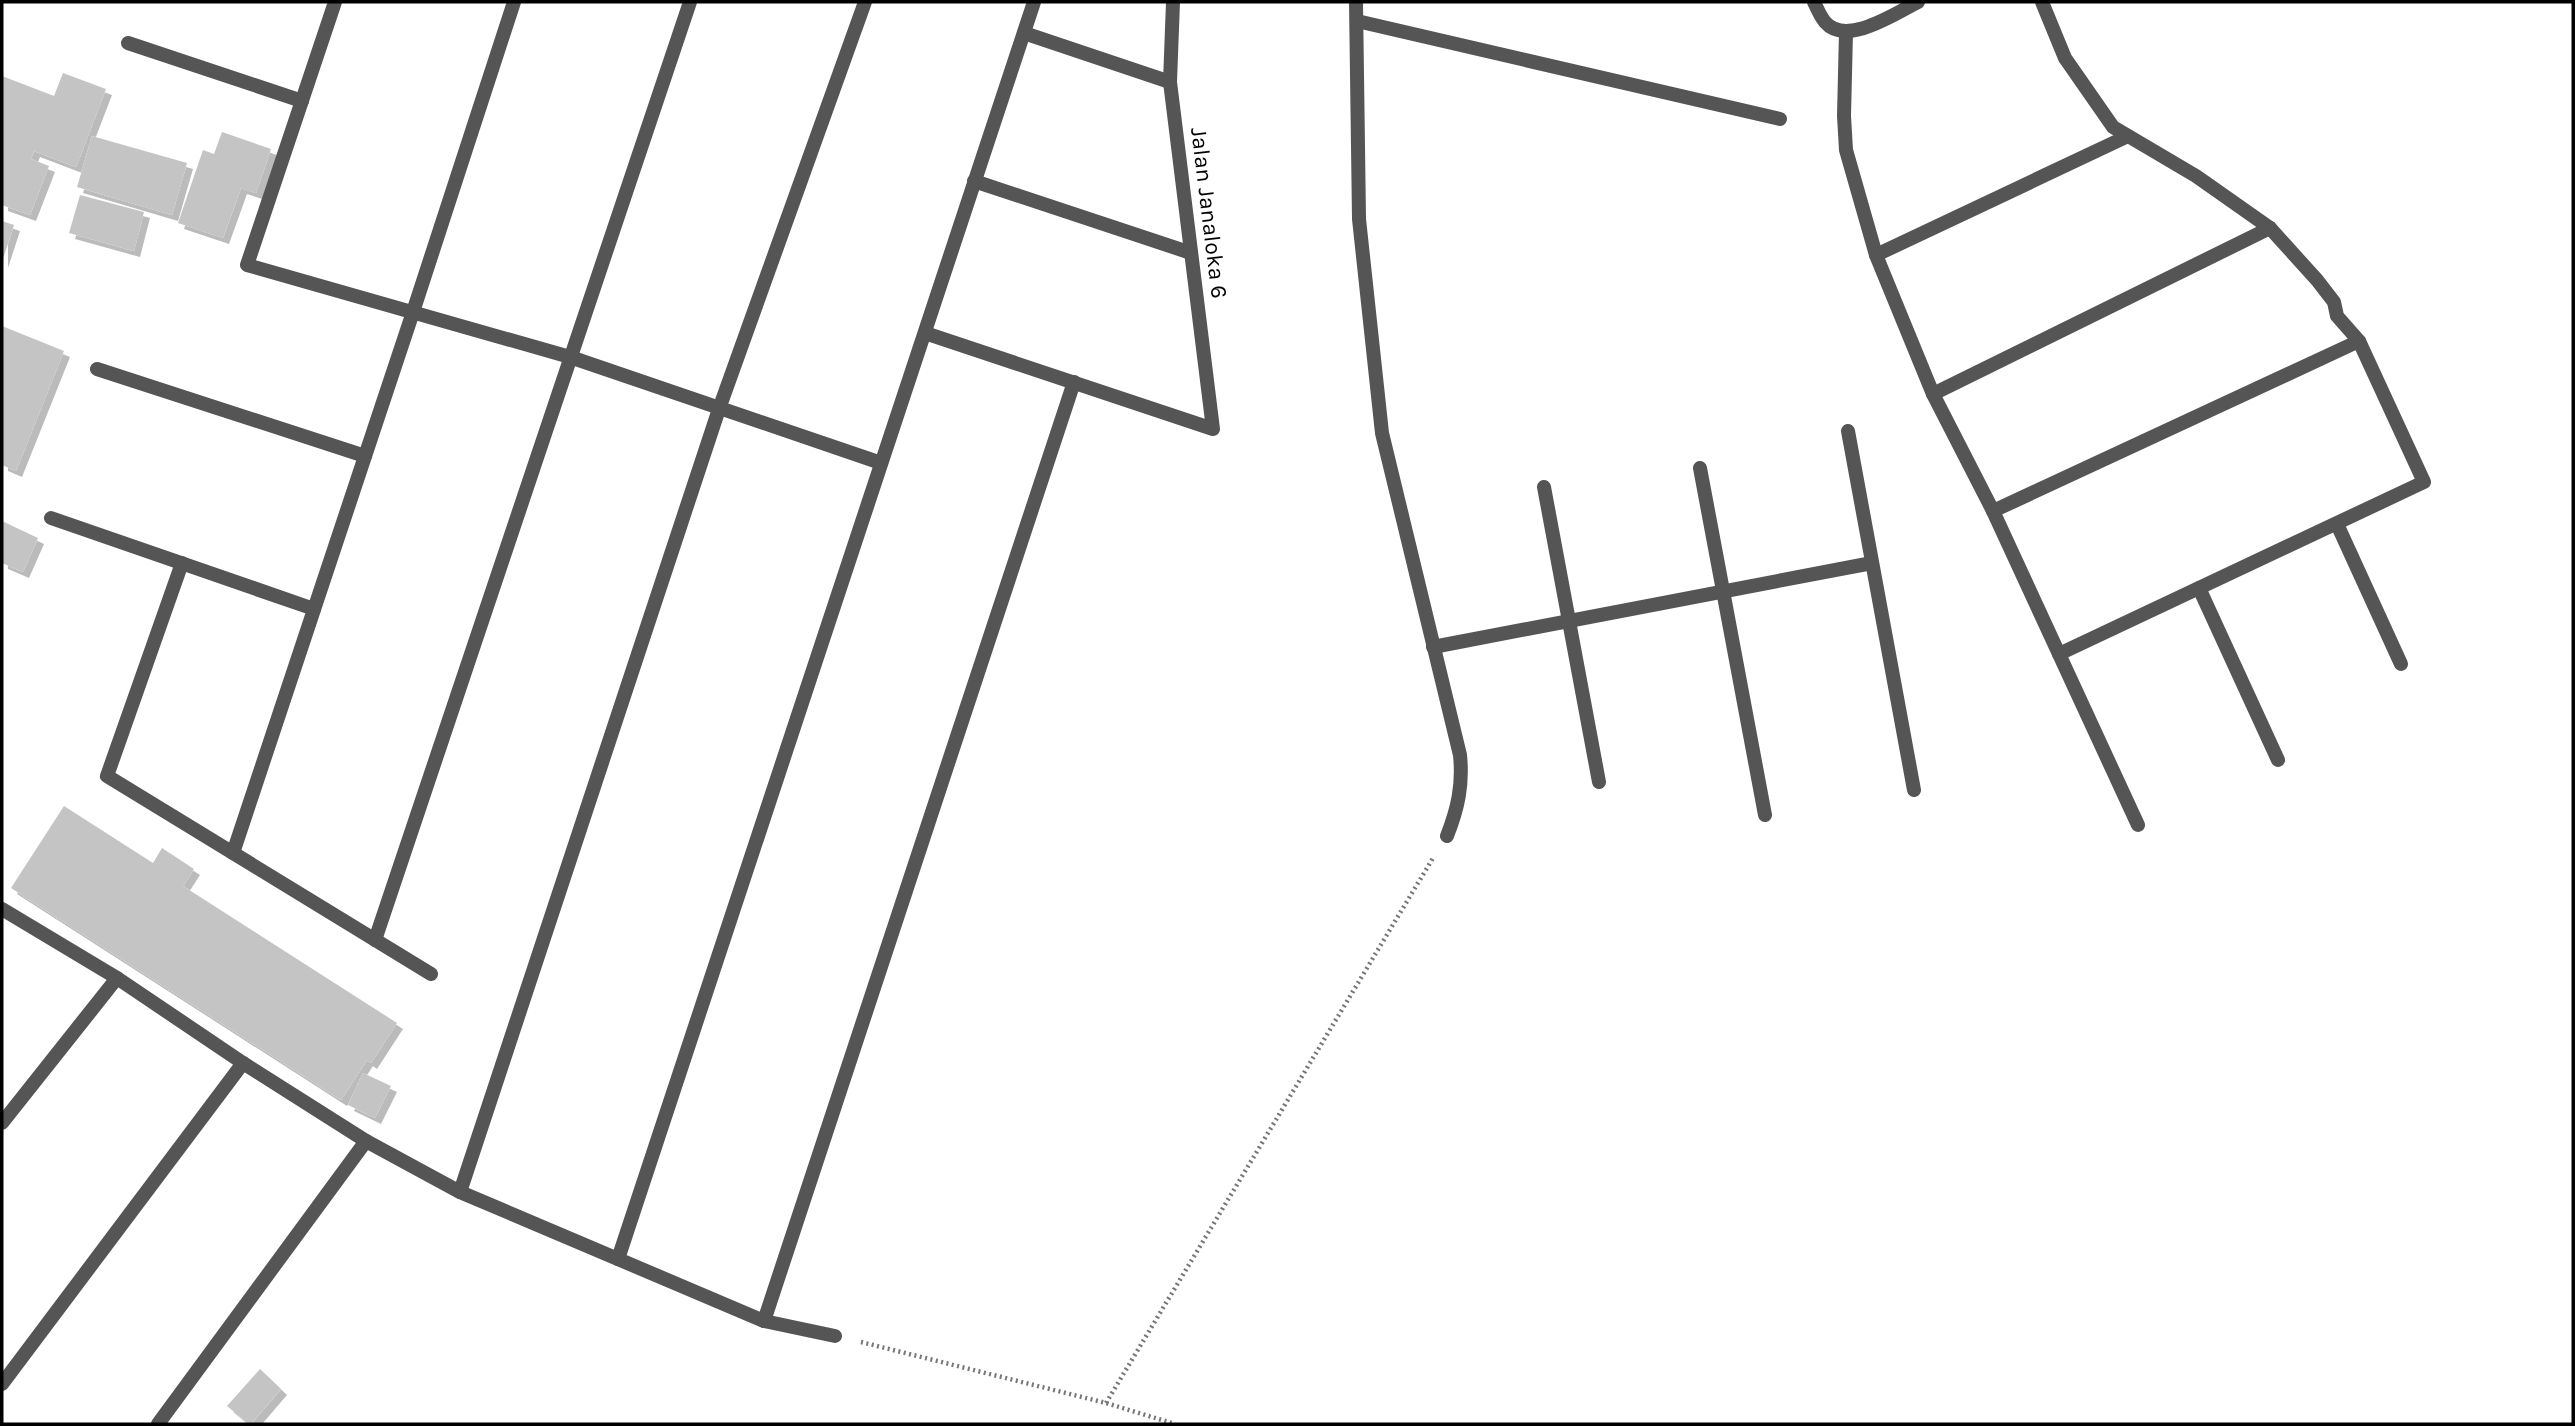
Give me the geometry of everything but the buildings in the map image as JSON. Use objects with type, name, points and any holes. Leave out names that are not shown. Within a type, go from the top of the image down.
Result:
[{"type":"street","points":[[335,2],[247,265],[570,358],[881,463]]},
{"type":"street","points":[[233,853],[514,2]]},
{"type":"street","points":[[375,940],[690,2]]},
{"type":"street","points":[[460,1192],[719,410],[865,2]]},
{"type":"street","points":[[618,1259],[1034,2]]},
{"type":"street","name":"Jalan Janaloka 6","points":[[1074,382],[1213,429],[1170,82],[1173,2]]},
{"type":"street","points":[[1356,2],[1359,219],[1379,415],[1385,450],[1460,755],[1461,797],[1447,836]]},
{"type":"street","points":[[1814,2],[1826,24],[1846,32],[1871,26],[1918,2]]},
{"type":"street","points":[[2042,2],[2065,58],[2113,127],[2196,176],[2270,228],[2317,280],[2334,302],[2337,316],[2359,341],[2424,482],[2059,654]]},
{"type":"street","points":[[1357,22],[1780,119]]},
{"type":"street","points":[[1846,32],[1846,150],[1876,255],[1933,394],[1993,510],[2138,825]]},
{"type":"street","points":[[1024,33],[1170,82]]},
{"type":"street","points":[[128,43],[302,101]]},
{"type":"street","points":[[1876,255],[2127,136]]},
{"type":"street","points":[[974,181],[1191,253]]},
{"type":"street","points":[[1933,394],[2270,228]]},
{"type":"street","points":[[764,1321],[1074,382],[925,333]]},
{"type":"street","points":[[1993,510],[2359,341]]},
{"type":"street","points":[[97,369],[365,456]]},
{"type":"street","points":[[1848,431],[1914,790]]},
{"type":"street","points":[[1700,468],[1765,816]]},
{"type":"street","points":[[1544,487],[1599,782]]},
{"type":"street","points":[[51,518],[314,609]]},
{"type":"street","points":[[2337,524],[2401,664]]},
{"type":"street","points":[[1433,647],[1872,562]]},
{"type":"street","points":[[182,563],[107,776],[431,974]]},
{"type":"street","points":[[2199,588],[2278,760]]},
{"type":"street","points":[[2,909],[117,978],[243,1063],[366,1141],[460,1192],[764,1321],[835,1336]]},
{"type":"street","points":[[2,1123],[117,978]]},
{"type":"street","points":[[2,1384],[243,1063]]},
{"type":"street","points":[[158,1424],[366,1141]]},
{"type":"path","points":[[1106,1403],[1447,836]]},
{"type":"path","points":[[835,1336],[1106,1403],[1175,1424]]}]
